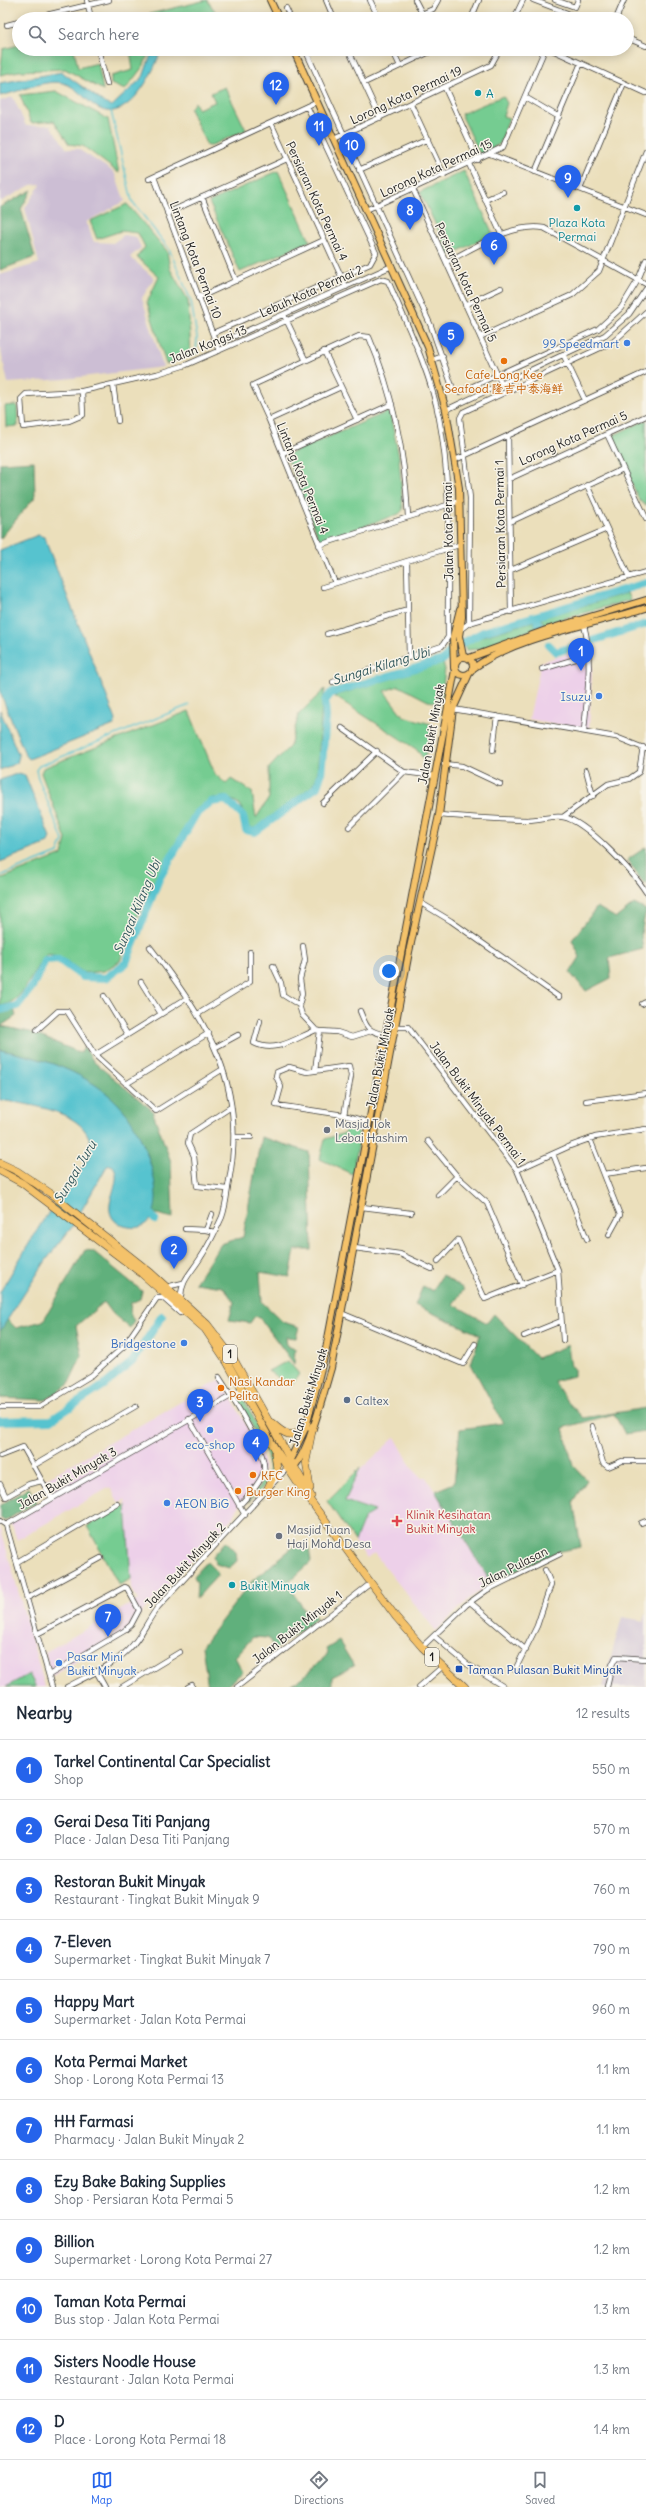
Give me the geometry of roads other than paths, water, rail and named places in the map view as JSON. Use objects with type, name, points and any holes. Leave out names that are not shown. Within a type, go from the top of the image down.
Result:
[{"type":"highway","name":"1","points":[[0,1163],[17,1171],[50,1193],[82,1224],[184,1310],[213,1340],[243,1389],[274,1447],[291,1468],[319,1513],[371,1583],[422,1647],[442,1667],[466,1687]]},
{"type":"highway","name":"1","points":[[0,1171],[16,1179],[82,1224],[166,1287],[207,1324],[229,1352],[291,1459],[291,1468]]},
{"type":"highway","points":[[266,1417],[284,1434],[290,1436],[296,1435],[309,1427]]},
{"type":"highway","points":[[309,1427],[306,1467],[310,1490],[319,1513]]},
{"type":"highway","points":[[267,1490],[277,1469],[278,1462],[274,1447]]},
{"type":"main road","points":[[270,0],[276,12]]},
{"type":"main road","name":"Jalan Kota Permai","points":[[296,56],[419,323],[432,360],[446,410],[455,460],[460,501],[460,608],[458,634],[460,650],[466,657]]},
{"type":"main road","points":[[646,600],[553,628],[456,660],[455,669],[461,675],[471,672],[494,655],[584,625],[646,608]]},
{"type":"main road","name":"Jalan Kota Permai","points":[[455,669],[454,654],[462,617],[460,608]]},
{"type":"main road","points":[[466,657],[472,662],[471,672]]},
{"type":"main road","name":"Jalan Bukit Minyak","points":[[291,1459],[309,1427],[326,1349],[455,669]]},
{"type":"main road","name":"Jalan Bukit Minyak","points":[[291,1468],[309,1427],[331,1368],[397,1027],[410,952],[439,815],[444,764],[453,709],[471,672]]},
{"type":"main road","points":[[352,1206],[355,1208],[362,1207]]},
{"type":"main road","points":[[350,1218],[355,1216],[360,1218]]},
{"type":"street","points":[[53,12],[87,2],[109,0]]},
{"type":"street","points":[[326,0],[331,12]]},
{"type":"street","points":[[370,0],[376,12]]},
{"type":"street","points":[[415,0],[421,12]]},
{"type":"street","points":[[426,12],[433,9],[438,0]]},
{"type":"street","points":[[473,12],[479,0]]},
{"type":"street","points":[[517,12],[522,0]]},
{"type":"street","points":[[533,0],[565,12]]},
{"type":"street","points":[[555,0],[576,8],[578,0]]},
{"type":"street","points":[[619,12],[624,0]]},
{"type":"street","points":[[87,2],[89,12]]},
{"type":"street","points":[[286,8],[288,12]]},
{"type":"street","points":[[7,25],[12,24]]},
{"type":"street","points":[[634,41],[646,46]]},
{"type":"street","points":[[100,56],[107,84]]},
{"type":"street","points":[[308,56],[442,356],[453,389],[460,392],[598,329],[621,308],[638,280],[646,260]]},
{"type":"street","points":[[351,56],[380,118]]},
{"type":"street","points":[[395,56],[400,66]]},
{"type":"street","points":[[364,83],[421,56]]},
{"type":"street","name":"Lorong Kota Permai 19","points":[[334,140],[491,65],[496,56]]},
{"type":"street","name":"Lorong Kota Permai 15","points":[[366,210],[478,160],[503,147],[542,56]]},
{"type":"street","points":[[566,56],[646,93]]},
{"type":"street","points":[[300,66],[310,62]]},
{"type":"street","points":[[535,172],[581,63]]},
{"type":"street","points":[[580,189],[624,83]]},
{"type":"street","points":[[445,88],[478,160]]},
{"type":"street","points":[[525,97],[559,118]]},
{"type":"street","points":[[149,179],[316,102]]},
{"type":"street","points":[[411,104],[444,175]]},
{"type":"street","points":[[307,106],[350,197],[359,193]]},
{"type":"street","name":"Persiaran Kota Permai 4","points":[[270,123],[346,287]]},
{"type":"street","points":[[359,170],[428,139]]},
{"type":"street","points":[[480,337],[572,295],[599,271],[646,151]]},
{"type":"street","points":[[490,154],[646,215]]},
{"type":"street","points":[[167,213],[287,159]]},
{"type":"street","points":[[469,164],[502,236]]},
{"type":"street","name":"Lintang Kota Permai 10","points":[[154,177],[219,351]]},
{"type":"street","name":"Persiaran Kota Permai 5","points":[[413,189],[501,384]]},
{"type":"street","points":[[485,200],[503,192]]},
{"type":"street","points":[[202,197],[236,281]]},
{"type":"street","name":"Lebuh Kota Permai 2","points":[[213,333],[370,264],[376,253],[350,197]]},
{"type":"street","points":[[446,262],[518,229],[544,228],[603,262],[646,284]]},
{"type":"street","points":[[198,298],[324,240]]},
{"type":"street","name":"Lebuh Kota Permai 2","points":[[217,344],[392,266]]},
{"type":"street","name":"Jalan Kongsi 13","points":[[82,390],[84,416],[69,421],[38,424],[26,428],[23,427],[21,399],[26,394],[82,390],[113,384],[186,365],[381,279],[388,281],[409,329],[439,418],[449,504]]},
{"type":"street","points":[[465,305],[501,288]]},
{"type":"street","points":[[446,410],[605,334],[629,314],[646,289]]},
{"type":"street","points":[[469,623],[470,498],[466,455],[460,418],[463,412],[613,342],[646,312]]},
{"type":"street","points":[[284,315],[305,359],[359,336],[369,337],[382,367],[399,427],[408,517]]},
{"type":"street","points":[[324,351],[357,420]]},
{"type":"street","points":[[563,354],[585,400]]},
{"type":"street","points":[[432,360],[442,356]]},
{"type":"street","name":"Lintang Kota Permai 4","points":[[305,359],[253,385],[270,420],[335,583]]},
{"type":"street","points":[[455,460],[646,372]]},
{"type":"street","points":[[113,384],[118,421]]},
{"type":"street","points":[[270,420],[341,386]]},
{"type":"street","points":[[482,392],[486,401]]},
{"type":"street","points":[[283,453],[392,404]]},
{"type":"street","name":"Lorong Kota Permai 5","points":[[509,479],[646,416]]},
{"type":"street","points":[[607,434],[645,511],[646,518]]},
{"type":"street","name":"Persiaran Kota Permai 1","points":[[508,436],[511,612]]},
{"type":"street","points":[[510,522],[623,469]]},
{"type":"street","points":[[587,485],[629,577]]},
{"type":"street","points":[[319,545],[460,501]]},
{"type":"street","points":[[333,682],[442,646],[448,637],[447,549],[449,504]]},
{"type":"street","points":[[510,570],[607,529]]},
{"type":"street","points":[[323,587],[459,545]]},
{"type":"street","points":[[407,562],[409,658]]},
{"type":"street","points":[[458,634],[469,623],[646,572]]},
{"type":"street","points":[[326,634],[408,610]]},
{"type":"street","points":[[584,625],[589,646],[584,731]]},
{"type":"street","points":[[542,669],[589,655]]},
{"type":"street","points":[[439,815],[529,820],[563,817],[608,784],[629,779],[639,772],[645,748],[616,737],[453,709]]},
{"type":"street","points":[[493,750],[497,716]]},
{"type":"street","points":[[342,728],[377,751],[404,772],[435,776]]},
{"type":"street","points":[[322,803],[377,751]]},
{"type":"street","points":[[444,764],[462,766],[500,784]]},
{"type":"street","points":[[586,770],[593,796]]},
{"type":"street","points":[[349,827],[404,772]]},
{"type":"street","points":[[563,817],[578,824],[618,859],[635,876],[646,892]]},
{"type":"street","points":[[421,903],[451,921],[559,997]]},
{"type":"street","points":[[303,946],[305,960],[300,979],[302,994],[299,1005],[302,1015],[318,1031],[315,1071]]},
{"type":"street","points":[[150,947],[198,1014],[216,1047],[223,1069],[234,1120],[233,1161],[222,1216],[202,1256],[183,1283],[181,1299]]},
{"type":"street","points":[[198,1014],[250,982],[250,952]]},
{"type":"street","points":[[273,966],[281,983],[283,995],[299,1005]]},
{"type":"street","points":[[140,982],[161,1014]]},
{"type":"street","points":[[104,996],[127,1034]]},
{"type":"street","points":[[95,1055],[187,998]]},
{"type":"street","points":[[37,1030],[58,1011],[67,1011],[95,1055],[111,1072],[156,1111],[223,1069]]},
{"type":"street","points":[[360,1011],[365,1025],[370,1031],[385,1035]]},
{"type":"street","points":[[260,1021],[254,1042],[266,1046],[285,1045],[318,1031],[337,1032],[352,1038],[370,1031]]},
{"type":"street","name":"Jalan Bukit Minyak Permai 1","points":[[397,1027],[408,1027],[517,1170],[558,1270],[563,1340]]},
{"type":"street","points":[[126,1084],[209,1033]]},
{"type":"street","points":[[216,1047],[238,1035]]},
{"type":"street","points":[[344,1115],[351,1076],[349,1066],[307,1072],[289,1067],[277,1072],[276,1076],[281,1087],[276,1105],[344,1115],[368,1122]]},
{"type":"street","points":[[586,1101],[646,1093]]},
{"type":"street","points":[[227,1189],[197,1186],[194,1156],[188,1143],[190,1134],[232,1107]]},
{"type":"street","points":[[517,1170],[590,1139],[646,1129]]},
{"type":"street","points":[[234,1137],[251,1137]]},
{"type":"street","points":[[590,1139],[620,1215],[609,1235]]},
{"type":"street","points":[[428,1141],[457,1176],[487,1203],[522,1285]]},
{"type":"street","points":[[553,1154],[587,1239]]},
{"type":"street","points":[[604,1174],[646,1168]]},
{"type":"street","points":[[438,1196],[457,1176]]},
{"type":"street","points":[[362,1207],[411,1214]]},
{"type":"street","points":[[206,1230],[212,1214]]},
{"type":"street","points":[[185,1229],[214,1232]]},
{"type":"street","points":[[438,1261],[458,1240],[485,1299],[558,1270]]},
{"type":"street","points":[[354,1248],[400,1254],[432,1269]]},
{"type":"street","points":[[166,1287],[183,1283]]},
{"type":"street","points":[[0,1407],[39,1407],[92,1375],[123,1347],[157,1298],[163,1298],[180,1313],[184,1310]]},
{"type":"street","points":[[341,1313],[463,1364],[475,1344]]},
{"type":"street","points":[[524,1336],[561,1321]]},
{"type":"street","points":[[219,1377],[232,1395],[262,1454],[264,1464],[264,1471],[239,1506]]},
{"type":"street","name":"Jalan Bukit Minyak 3","points":[[6,1525],[51,1497],[243,1389]]},
{"type":"street","points":[[33,1466],[136,1406]]},
{"type":"street","points":[[189,1419],[245,1515]]},
{"type":"street","points":[[592,1426],[603,1463],[608,1467],[622,1461],[646,1461]]},
{"type":"street","points":[[0,1456],[22,1446],[51,1497]]},
{"type":"street","name":"Jalan Bukit Minyak 2","points":[[67,1687],[128,1651],[139,1638],[147,1621],[158,1607],[267,1490],[291,1468]]},
{"type":"street","points":[[0,1484],[6,1497],[29,1484],[42,1481]]},
{"type":"street","points":[[17,1562],[117,1503]]},
{"type":"street","points":[[0,1521],[6,1525],[52,1687]]},
{"type":"street","points":[[641,1523],[646,1521]]},
{"type":"street","name":"Jalan Pulasan","points":[[422,1647],[470,1602],[487,1590],[560,1554]]},
{"type":"street","points":[[27,1598],[101,1558]]},
{"type":"street","points":[[515,1670],[526,1650],[551,1584],[545,1570]]},
{"type":"street","name":"Jalan Bukit Minyak 1","points":[[237,1687],[371,1583]]},
{"type":"street","name":"Jalan Bukit Minyak 2","points":[[37,1634],[125,1587],[128,1588],[139,1610],[131,1625],[124,1631],[49,1675]]},
{"type":"street","points":[[470,1602],[526,1650]]},
{"type":"street","points":[[434,1636],[467,1664],[504,1687]]},
{"type":"street","points":[[122,1687],[180,1652]]},
{"type":"street","points":[[607,1687],[612,1665],[616,1657],[646,1659]]},
{"type":"street","points":[[419,1687],[442,1667]]},
{"type":"street","points":[[96,1671],[105,1687]]},
{"type":"water","points":[[150,56],[159,56],[153,70],[138,94],[129,103],[119,109],[109,111],[98,108],[72,87],[56,82],[40,84],[0,96],[0,83],[62,72],[106,104],[112,106],[143,77]]},
{"type":"water","points":[[38,535],[44,537],[116,720],[114,725],[29,759],[25,754],[0,692],[0,550]]},
{"type":"water","points":[[0,710],[19,756],[17,763],[0,770]]},
{"type":"water","points":[[19,773],[25,775],[50,837],[48,843],[0,862],[0,780]]},
{"type":"water","points":[[0,1050],[36,1058],[54,1064],[88,1080],[104,1091],[117,1103],[135,1127],[148,1156],[156,1190],[155,1205],[151,1218],[140,1227],[130,1227],[119,1224],[112,1218],[110,1211],[110,1203],[116,1179],[116,1172],[112,1165],[107,1166],[72,1227],[47,1259],[0,1331],[0,1292],[42,1222],[90,1156],[90,1141],[84,1129],[74,1120],[60,1113],[44,1108],[0,1100]]},
{"type":"waterway","points":[[111,111],[132,201],[169,249],[191,301],[197,337],[196,354]]},
{"type":"waterway","name":"Sungai Kilang Ubi","points":[[0,1010],[17,1006],[32,987],[45,960],[58,959],[83,977],[106,978],[126,963],[159,879],[196,814],[211,802],[226,800],[243,816],[246,830],[255,832],[317,787],[321,775],[326,718],[325,701],[331,693],[443,660],[452,649],[483,632],[646,583]]},
{"type":"waterway","points":[[536,616],[539,624]]},
{"type":"waterway","points":[[549,645],[556,652],[646,624]]},
{"type":"waterway","points":[[0,876],[58,853],[63,840],[38,778],[36,770],[39,766],[189,705]]},
{"type":"waterway","points":[[145,1207],[155,1220]]},
{"type":"waterway","points":[[0,1421],[51,1420],[106,1384],[132,1362],[162,1316]]},
{"type":"place","name":"A","points":[[478,93]]},
{"type":"place","name":"D","points":[[276,105]]},
{"type":"place","name":"Sisters Noodle House","points":[[319,146]]},
{"type":"place","name":"Taman Kota Permai","points":[[352,165]]},
{"type":"place","name":"Billion","points":[[568,198]]},
{"type":"place","name":"Plaza Kota Permai","points":[[577,208]]},
{"type":"place","name":"Ezy Bake Baking Supplies","points":[[410,230]]},
{"type":"place","name":"Kota Permai Market","points":[[494,265]]},
{"type":"place","name":"99 Speedmart","points":[[627,343]]},
{"type":"place","name":"Happy Mart","points":[[451,355]]},
{"type":"place","name":"Cafe Long Kee Seafood 隆吉中泰海鲜","points":[[504,361]]},
{"type":"place","name":"Tarkel Continental Car Specialist","points":[[581,671]]},
{"type":"place","name":"Isuzu","points":[[599,696]]},
{"type":"place","name":"Masjid Tok Lebai Hashim","points":[[327,1130]]},
{"type":"place","name":"Gerai Desa Titi Panjang","points":[[174,1269]]},
{"type":"place","name":"Bridgestone","points":[[184,1343]]},
{"type":"place","name":"Nasi Kandar Pelita","points":[[221,1388]]},
{"type":"place","name":"Caltex","points":[[347,1400]]},
{"type":"place","name":"Restoran Bukit Minyak","points":[[200,1422]]},
{"type":"place","name":"eco-shop","points":[[210,1430]]},
{"type":"place","name":"7-Eleven","points":[[256,1462]]},
{"type":"place","name":"KFC","points":[[253,1475]]},
{"type":"place","name":"Burger King","points":[[238,1491]]},
{"type":"place","name":"AEON BiG","points":[[167,1503]]},
{"type":"place","name":"Klinik Kesihatan Bukit Minyak","points":[[397,1521]]},
{"type":"place","name":"Masjid Tuan Haji Mohd Desa","points":[[279,1536]]},
{"type":"place","name":"Bukit Minyak","points":[[232,1585]]},
{"type":"place","name":"HH Farmasi","points":[[108,1637]]},
{"type":"place","name":"Pasar Mini Bukit Minyak","points":[[59,1663]]},
{"type":"place","name":"Taman Pulasan Bukit Minyak","points":[[459,1669]]},
{"type":"water label","name":"Sungai Juru","points":[[75,1172]]}]
